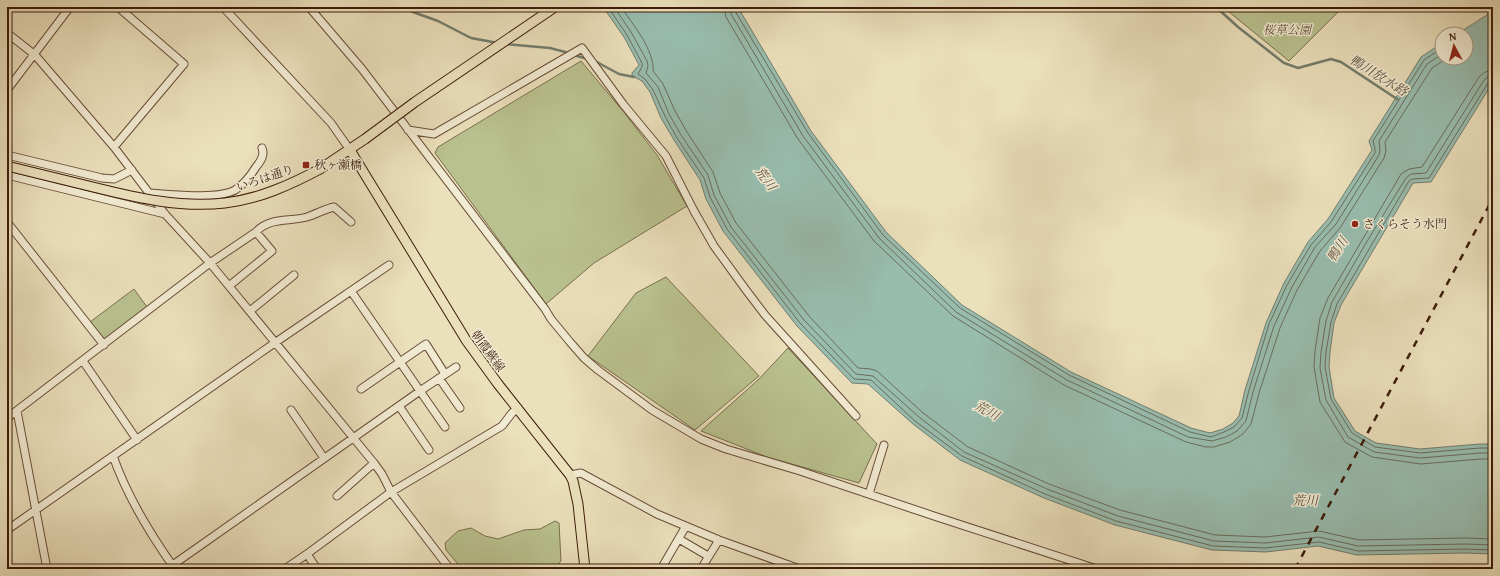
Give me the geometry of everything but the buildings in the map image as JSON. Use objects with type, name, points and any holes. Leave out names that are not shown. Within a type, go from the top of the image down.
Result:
[{"type":"main road","name":"いろは通り","points":[[7,166],[132,197],[164,203],[191,205],[226,203],[249,198],[286,186],[320,169],[365,140],[415,102],[555,7]]},
{"type":"main road","name":"朝霞蕨線","points":[[350,150],[458,329],[498,384],[570,475],[576,495],[585,569]]},
{"type":"street","points":[[7,90],[70,7]]},
{"type":"street","points":[[114,148],[184,64],[118,7]]},
{"type":"street","points":[[223,7],[331,123],[350,150]]},
{"type":"street","points":[[309,7],[362,69],[551,320],[584,358],[614,383],[652,410],[714,445],[800,470],[1097,569]]},
{"type":"street","points":[[7,33],[35,55],[132,170],[165,214],[210,263],[276,342],[374,463],[382,474],[391,492],[450,569]]},
{"type":"street","points":[[408,130],[434,134],[582,48],[623,104],[666,156],[714,246],[746,290],[774,325],[856,416]]},
{"type":"street","points":[[149,192],[188,196],[207,195],[236,190],[255,170],[264,152],[262,148]]},
{"type":"street","points":[[7,155],[102,178],[114,179],[132,170]]},
{"type":"street","points":[[7,175],[165,214]]},
{"type":"street","points":[[7,418],[210,263],[256,232],[262,226],[270,222],[306,217],[334,207],[352,222]]},
{"type":"street","points":[[7,222],[104,345]]},
{"type":"street","points":[[229,286],[272,251],[256,232]]},
{"type":"street","points":[[7,530],[389,265]]},
{"type":"street","points":[[250,312],[294,275]]},
{"type":"street","points":[[351,291],[445,427]]},
{"type":"street","points":[[361,389],[426,344],[460,408]]},
{"type":"street","points":[[83,361],[137,440]]},
{"type":"street","points":[[113,456],[120,477],[172,568],[324,458],[456,367]]},
{"type":"street","points":[[399,406],[428,450]]},
{"type":"street","points":[[285,569],[391,492],[502,426],[518,408]]},
{"type":"street","points":[[291,410],[324,458]]},
{"type":"street","points":[[17,411],[47,569]]},
{"type":"street","points":[[869,494],[884,445]]},
{"type":"street","points":[[337,496],[374,463]]},
{"type":"street","points":[[570,475],[581,473],[657,514],[719,540],[800,569]]},
{"type":"street","points":[[662,569],[686,526]]},
{"type":"street","points":[[679,539],[708,556]]},
{"type":"street","points":[[701,569],[719,540]]},
{"type":"street","points":[[307,554],[317,569]]},
{"type":"green space","name":"桜草公園","points":[[1223,7],[1343,7],[1289,61]]},
{"type":"green space","points":[[581,61],[623,111],[657,155],[687,206],[594,263],[546,304],[435,153],[438,147]]},
{"type":"green space","points":[[666,277],[759,376],[695,430],[588,356],[636,293]]},
{"type":"green space","points":[[134,289],[147,307],[103,340],[90,322]]},
{"type":"green space","points":[[788,348],[877,444],[859,483],[767,457],[701,431],[759,379]]},
{"type":"green space","points":[[555,521],[559,523],[561,561],[557,566],[551,569],[462,569],[446,550],[445,543],[458,531],[471,528],[485,536],[498,539],[524,530],[540,529]]},
{"type":"water","points":[[603,7],[739,7],[811,131],[886,232],[962,305],[1071,372],[1191,428],[1210,433],[1223,429],[1233,423],[1239,416],[1245,390],[1266,323],[1284,283],[1308,242],[1328,219],[1372,150],[1369,141],[1421,57],[1434,48],[1434,66],[1474,66],[1474,26],[1470,26],[1487,15],[1491,7],[1493,7],[1493,82],[1431,182],[1413,183],[1341,305],[1334,323],[1329,367],[1334,398],[1355,431],[1376,443],[1420,449],[1493,444],[1493,554],[1465,553],[1357,555],[1318,546],[1266,552],[1212,550],[1115,525],[1044,498],[960,460],[913,424],[868,384],[852,383],[797,326],[723,231],[706,199],[700,180],[661,118],[650,92],[642,81],[632,76],[632,73],[639,65],[624,37]]},
{"type":"waterway","points":[[399,7],[438,21],[471,38],[498,43]]},
{"type":"waterway","name":"鴨川放水路","points":[[1216,7],[1238,27],[1284,63],[1298,68],[1331,59],[1341,62],[1397,99]]},
{"type":"waterway","points":[[504,44],[550,48],[569,53]]},
{"type":"waterway","points":[[573,55],[588,59]]},
{"type":"waterway","points":[[593,60],[619,74],[634,77]]},
{"type":"railway","points":[[1295,569],[1493,198]]},
{"type":"place","name":"秋ヶ瀬橋","points":[[306,165]]},
{"type":"place","name":"さくらそう水門","points":[[1355,224]]},
{"type":"water label","name":"荒川","points":[[766,178]]},
{"type":"water label","name":"鴨川","points":[[1337,249]]},
{"type":"water label","name":"荒川","points":[[987,410]]},
{"type":"water label","name":"荒川","points":[[1305,500]]}]
